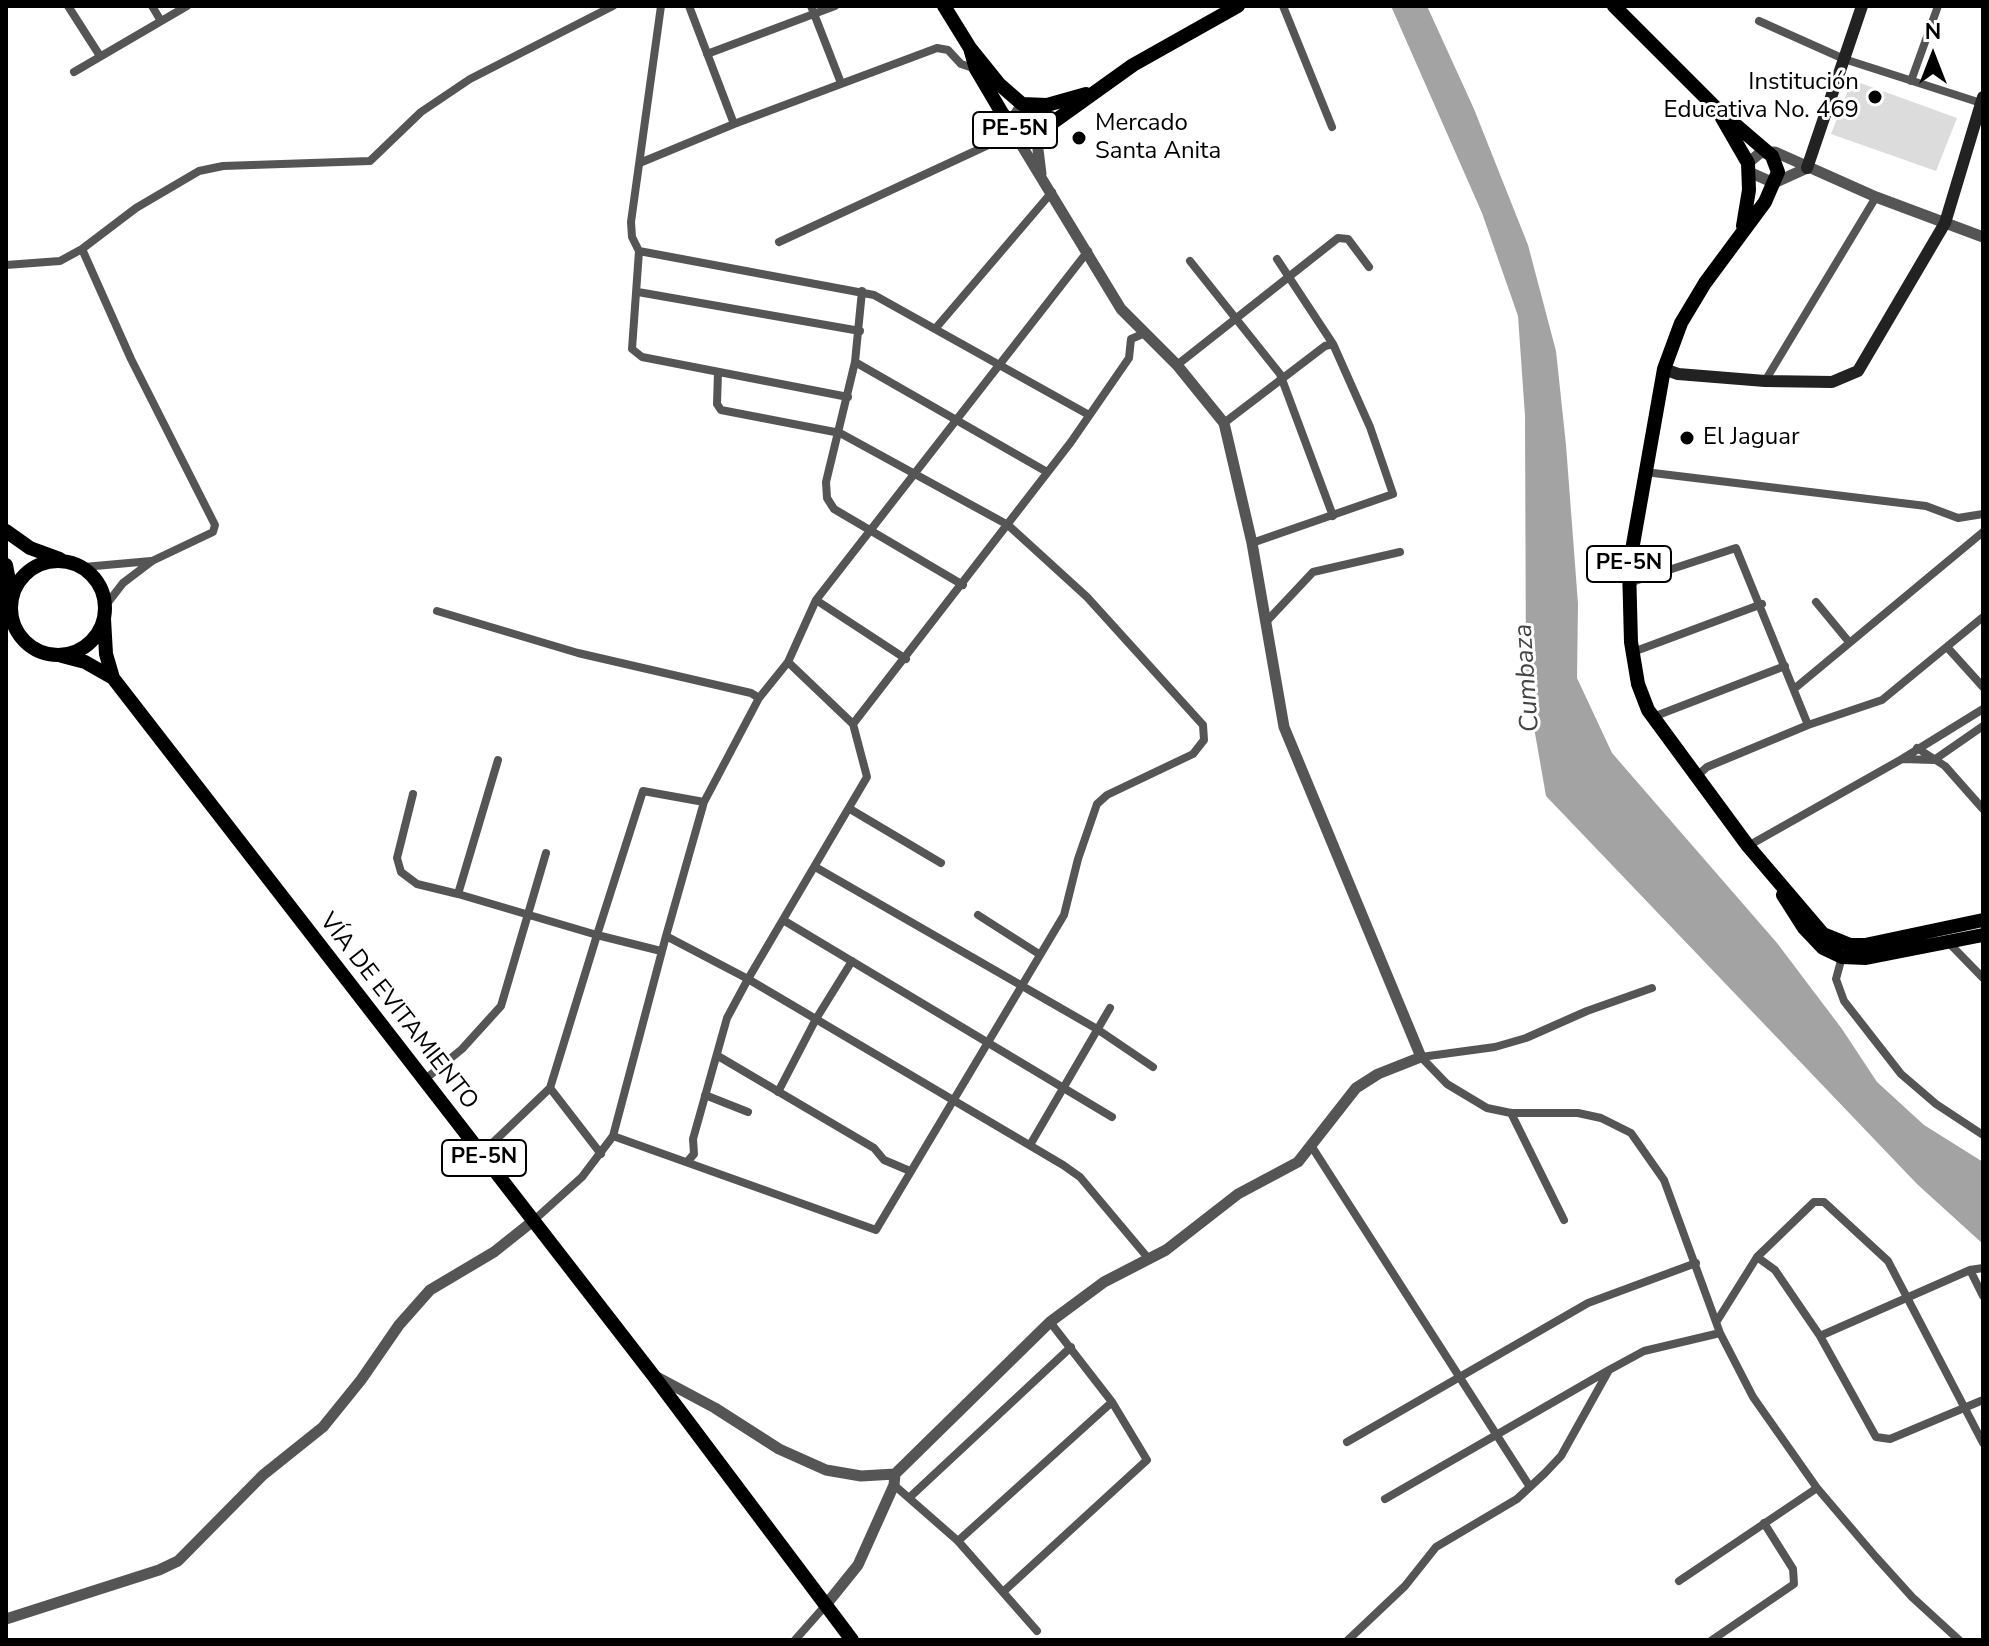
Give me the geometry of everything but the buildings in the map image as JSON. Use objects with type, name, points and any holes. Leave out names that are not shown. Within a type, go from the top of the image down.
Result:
[{"type":"main road","name":"PE-5N","points":[[944,6],[970,48],[999,84],[1029,105],[1095,91]]},
{"type":"main road","name":"PE-5N","points":[[970,48],[976,69],[1013,129],[1022,134],[1036,133],[1095,91],[1238,6]]},
{"type":"main road","points":[[1614,6],[1716,108],[1767,151],[1777,164],[1774,183]]},
{"type":"main road","points":[[1807,168],[1862,6]]},
{"type":"main road","points":[[1664,369],[1678,374],[1765,381],[1832,382],[1858,371],[1945,223],[1982,100]]},
{"type":"main road","points":[[1716,108],[1748,168]]},
{"type":"main road","name":"PE-5N","points":[[1743,231],[1748,168]]},
{"type":"main road","name":"PE-5N","points":[[1774,183],[1681,323],[1664,369],[1644,472],[1629,583],[1638,684],[1653,717],[1696,777],[1748,846],[1823,934],[1835,941],[1865,945],[1983,935]]},
{"type":"main road","points":[[6,531],[30,548],[84,567],[101,588],[105,612],[88,644],[72,653],[55,655],[39,651],[20,635],[13,621],[6,565]]},
{"type":"main road","points":[[12,597],[18,582],[29,570],[43,563],[64,561]]},
{"type":"main road","name":"VÍA DE EVITAMIENTO","points":[[105,612],[106,654],[113,678],[422,1081],[653,1375],[852,1640]]},
{"type":"main road","name":"VÍA DE EVITAMIENTO","points":[[55,655],[85,662],[113,678]]},
{"type":"main road","name":"PE-5N","points":[[1776,876],[1784,897],[1804,928],[1823,948],[1842,957],[1866,958],[1944,936],[1983,920]]},
{"type":"street","points":[[68,6],[100,56]]},
{"type":"street","points":[[152,6],[161,21]]},
{"type":"street","points":[[74,72],[187,6]]},
{"type":"street","points":[[6,265],[60,261],[82,249],[136,208],[199,171],[223,166],[370,161],[421,112],[470,79],[593,9],[613,6]]},
{"type":"street","points":[[661,6],[631,229],[639,251],[638,292],[630,343],[637,355],[848,397]]},
{"type":"street","points":[[689,6],[734,124]]},
{"type":"street","points":[[707,54],[812,10],[835,6]]},
{"type":"street","points":[[1283,6],[1332,127]]},
{"type":"street","points":[[1911,81],[1938,6]]},
{"type":"street","points":[[812,10],[841,83]]},
{"type":"street","points":[[1759,21],[1844,59],[1982,100]]},
{"type":"street","points":[[642,162],[841,83],[944,47],[961,64],[976,69]]},
{"type":"street","points":[[1041,174],[1036,133],[1041,121],[1029,105],[1015,111],[1013,129],[1121,309],[1177,365],[1224,423],[1252,543],[1284,727],[1421,1057],[1467,1099],[1487,1108],[1511,1113],[1578,1113],[1601,1118],[1631,1133],[1664,1180],[1720,1333],[1753,1397],[1817,1488],[1912,1597],[1959,1640]]},
{"type":"street","points":[[779,242],[1013,129]]},
{"type":"street","points":[[1807,168],[1774,183],[1748,168],[1767,151],[1876,197],[1983,237]]},
{"type":"street","points":[[935,329],[1052,192]]},
{"type":"street","points":[[1765,381],[1876,197]]},
{"type":"street","points":[[1177,365],[1343,237],[1369,267]]},
{"type":"street","points":[[82,249],[131,359],[215,525],[210,534],[152,561],[123,583],[105,612]]},
{"type":"street","points":[[639,251],[862,291],[1089,415]]},
{"type":"street","points":[[6,1619],[159,1570],[178,1561],[263,1475],[323,1427],[399,1325],[430,1290],[494,1252],[533,1221],[582,1177],[601,1154],[613,1136],[704,802],[759,698],[788,662],[816,600],[868,529],[1088,251]]},
{"type":"street","points":[[1252,543],[1393,494],[1370,427],[1333,344],[1277,259]]},
{"type":"street","points":[[1190,261],[1280,374],[1333,516]]},
{"type":"street","points":[[862,291],[855,362],[826,482],[827,498],[834,509],[963,585]]},
{"type":"street","points":[[638,292],[860,331]]},
{"type":"street","points":[[853,724],[963,585],[1089,415],[1129,358],[1131,339],[1145,333]]},
{"type":"street","points":[[1224,423],[1325,346],[1333,344]]},
{"type":"street","points":[[855,362],[1047,472]]},
{"type":"street","points":[[613,1136],[876,1230],[1064,915],[1078,859],[1097,804],[1107,795],[1193,754],[1204,740],[1203,725],[1087,597],[1008,525],[911,475],[840,433],[721,410],[717,404],[718,372]]},
{"type":"street","points":[[1644,472],[1899,502],[1926,506],[1958,518],[1983,514]]},
{"type":"street","points":[[1794,689],[1983,532]]},
{"type":"street","points":[[1629,583],[1736,548],[1762,604],[1808,725]]},
{"type":"street","points":[[1266,622],[1313,572],[1400,552]]},
{"type":"street","points":[[84,567],[152,561]]},
{"type":"street","points":[[816,600],[906,659]]},
{"type":"street","points":[[1816,602],[1849,642]]},
{"type":"street","points":[[1633,652],[1762,604]]},
{"type":"street","points":[[437,611],[578,653],[751,693],[759,698]]},
{"type":"street","points":[[1696,777],[1707,767],[1808,725],[1882,700],[1983,617]]},
{"type":"street","points":[[1947,647],[1983,687]]},
{"type":"street","points":[[687,1162],[694,1154],[693,1139],[727,1018],[783,920],[817,868],[867,773],[853,724],[788,662]]},
{"type":"street","points":[[1653,717],[1785,666]]},
{"type":"street","points":[[1748,846],[1902,759],[1983,709]]},
{"type":"street","points":[[1902,759],[1934,760],[1983,726]]},
{"type":"street","points":[[1917,748],[1945,766],[1983,809]]},
{"type":"street","points":[[458,894],[498,760]]},
{"type":"street","points":[[481,1154],[550,1088],[643,791],[704,802]]},
{"type":"street","points":[[413,794],[397,858],[401,872],[417,884],[661,951]]},
{"type":"street","points":[[850,809],[941,863]]},
{"type":"street","points":[[422,1081],[462,1049],[501,1006],[546,853]]},
{"type":"street","points":[[817,868],[1097,1029],[1153,1067]]},
{"type":"street","points":[[978,915],[1039,954]]},
{"type":"street","points":[[783,920],[1112,1117]]},
{"type":"street","points":[[666,936],[748,979],[1080,1177],[1148,1258]]},
{"type":"street","points":[[1944,936],[1983,978]]},
{"type":"street","points":[[1842,957],[1836,979],[1844,1001],[1901,1074],[1936,1104],[1983,1135]]},
{"type":"street","points":[[778,1092],[816,1019],[852,961]]},
{"type":"street","points":[[795,1640],[858,1565],[894,1479],[1050,1322],[1104,1282],[1166,1250],[1238,1194],[1281,1173],[1312,1147],[1342,1102],[1356,1088],[1390,1068],[1421,1057],[1495,1047],[1526,1038],[1587,1011],[1652,988]]},
{"type":"street","points":[[1030,1145],[1110,1008]]},
{"type":"street","points":[[718,1056],[874,1148],[884,1160],[910,1171]]},
{"type":"street","points":[[550,1088],[601,1154]]},
{"type":"street","points":[[705,1095],[748,1112]]},
{"type":"street","points":[[1511,1113],[1564,1220]]},
{"type":"street","points":[[1312,1147],[1530,1487]]},
{"type":"street","points":[[1717,1321],[1757,1257],[1814,1202],[1824,1202],[1888,1261],[1909,1296],[1983,1443]]},
{"type":"street","points":[[1757,1257],[1775,1270],[1820,1336],[1876,1437],[1881,1440],[1983,1400]]},
{"type":"street","points":[[1347,1442],[1588,1303],[1696,1263]]},
{"type":"street","points":[[1820,1336],[1970,1270],[1983,1268]]},
{"type":"street","points":[[1970,1270],[1983,1296]]},
{"type":"street","points":[[1003,1592],[1146,1464],[1147,1454],[1112,1402],[1050,1322]]},
{"type":"street","points":[[1385,1499],[1644,1351],[1720,1333]]},
{"type":"street","points":[[910,1497],[1071,1347]]},
{"type":"street","points":[[1348,1640],[1405,1586],[1436,1547],[1517,1499],[1561,1456],[1609,1370]]},
{"type":"street","points":[[653,1375],[715,1408],[779,1449],[826,1470],[894,1479],[958,1541],[1037,1631]]},
{"type":"street","points":[[958,1541],[1112,1402]]},
{"type":"street","points":[[1679,1581],[1817,1488]]},
{"type":"street","points":[[1712,1640],[1794,1584],[1793,1569],[1764,1523]]},
{"type":"shaded area","points":[[1852,80],[1957,118],[1936,171],[1831,134]]},
{"type":"water","name":"Cumbaza","points":[[1391,6],[1427,6],[1474,109],[1528,245],[1556,351],[1578,604],[1577,678],[1612,753],[1777,943],[1842,1029],[1877,1082],[1924,1125],[1983,1162],[1983,1244],[1917,1184],[1546,796],[1526,682],[1525,416],[1518,316],[1482,213]]},
{"type":"place","name":"Institución Educativa No. 469","points":[[1875,97]]},
{"type":"place","name":"Mercado Santa Anita","points":[[1079,138]]},
{"type":"place","name":"El Jaguar","points":[[1687,438]]}]
